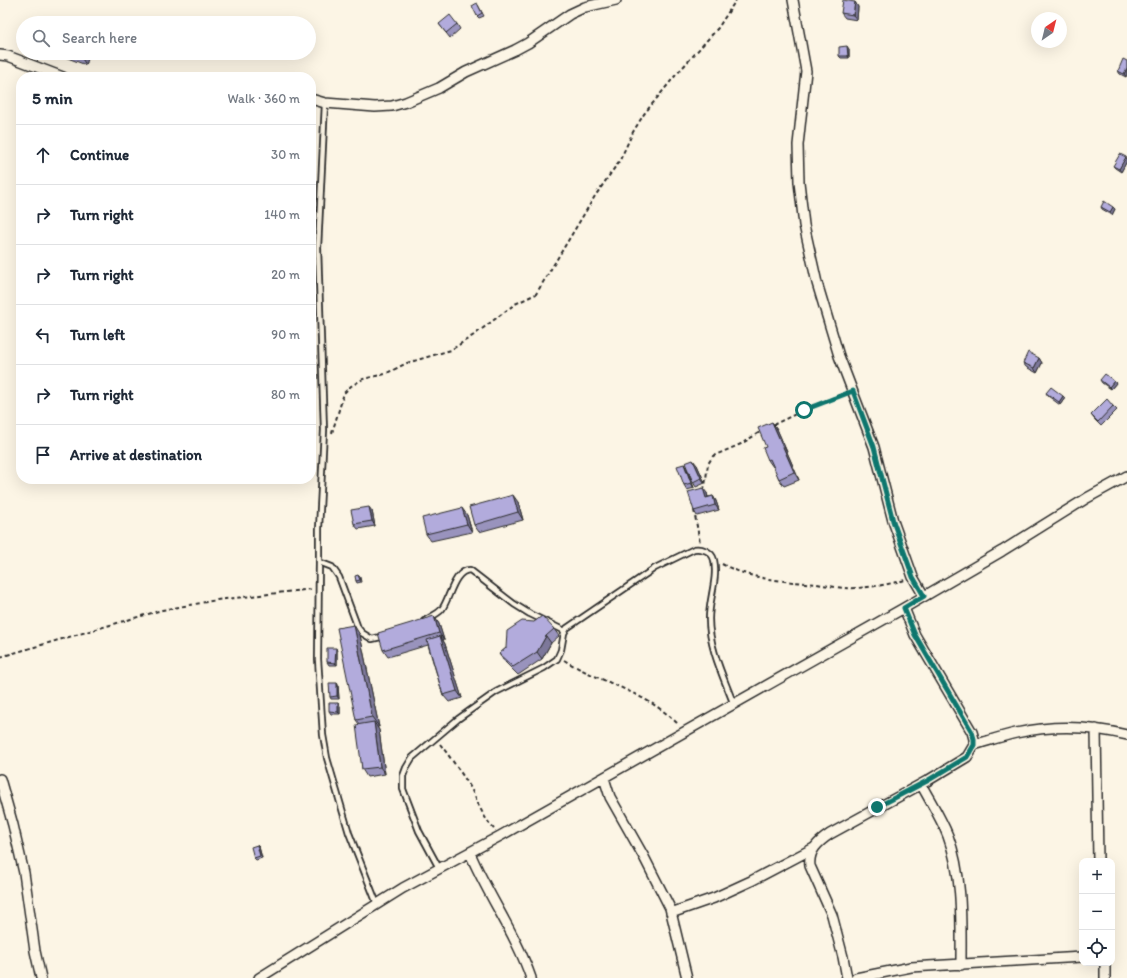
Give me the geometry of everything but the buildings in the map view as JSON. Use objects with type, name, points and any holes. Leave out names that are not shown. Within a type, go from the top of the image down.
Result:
[{"type":"street","points":[[316,101],[325,104],[375,107],[392,106],[406,102],[440,88],[466,72],[515,50],[528,43],[570,14],[585,7],[616,0]]},
{"type":"street","points":[[793,0],[806,71],[798,146],[799,182],[804,225],[822,298],[839,356],[874,447],[893,521],[913,577],[924,596]]},
{"type":"street","points":[[0,55],[16,59]]},
{"type":"street","points":[[19,60],[51,72]]},
{"type":"street","points":[[259,978],[377,904],[439,868],[470,853],[734,705],[1002,551],[1087,498],[1127,476]]},
{"type":"street","points":[[671,913],[714,898],[752,881],[814,848],[830,834],[967,757],[974,745],[972,732],[915,635],[904,608]]},
{"type":"street","points":[[974,745],[1017,733],[1060,728],[1109,730],[1127,735]]},
{"type":"street","points":[[1096,730],[1098,858]]},
{"type":"street","points":[[604,778],[610,797],[647,863],[671,913],[687,978]]},
{"type":"street","points":[[0,779],[13,825],[24,874],[35,951],[41,978]]},
{"type":"street","points":[[921,784],[948,836],[956,867],[961,965]]},
{"type":"street","points":[[814,848],[809,859],[810,866],[832,915],[847,978]]},
{"type":"street","points":[[470,853],[478,873],[524,959],[531,978]]},
{"type":"street","points":[[856,978],[911,967],[1079,957]]},
{"type":"street","points":[[1105,966],[1105,978]]},
{"type":"lane","points":[[325,104],[318,248],[324,430],[319,562],[319,692],[323,735],[327,758],[349,833],[377,904]]},
{"type":"lane","points":[[439,868],[419,830],[403,789],[403,776],[412,758],[458,719],[496,692],[544,668],[557,659],[561,650],[565,631],[655,568],[694,549],[700,549],[710,553],[714,560],[714,583],[709,619],[712,640],[720,668],[734,705]]},
{"type":"lane","points":[[319,562],[332,568],[339,577],[358,628],[362,633],[372,639],[390,634]]},
{"type":"lane","points":[[417,625],[443,608],[460,574],[466,570],[470,570],[525,611],[565,631]]},
{"type":"path","points":[[332,436],[344,393],[351,386],[363,379],[385,374],[407,363],[451,350],[474,335],[515,304],[536,294],[594,196],[620,160],[630,137],[640,120],[658,96],[718,28],[736,0]]},
{"type":"path","points":[[772,426],[804,410],[853,391]]},
{"type":"path","points":[[700,495],[705,486],[708,464],[713,456],[741,444],[765,429]]},
{"type":"path","points":[[694,506],[700,549]]},
{"type":"path","points":[[714,560],[736,572],[760,578],[838,588],[856,588],[892,583],[913,577]]},
{"type":"path","points":[[0,656],[162,610],[217,600],[319,588]]},
{"type":"path","points":[[558,656],[647,701],[680,726],[689,730]]},
{"type":"path","points":[[435,738],[457,766],[470,788],[485,819],[500,836]]},
{"type":"route","points":[[804,410],[853,391],[874,447],[893,521],[913,577],[924,596],[904,608],[915,635],[960,710],[972,732],[974,739],[974,745],[967,757],[927,781],[877,807]]}]
